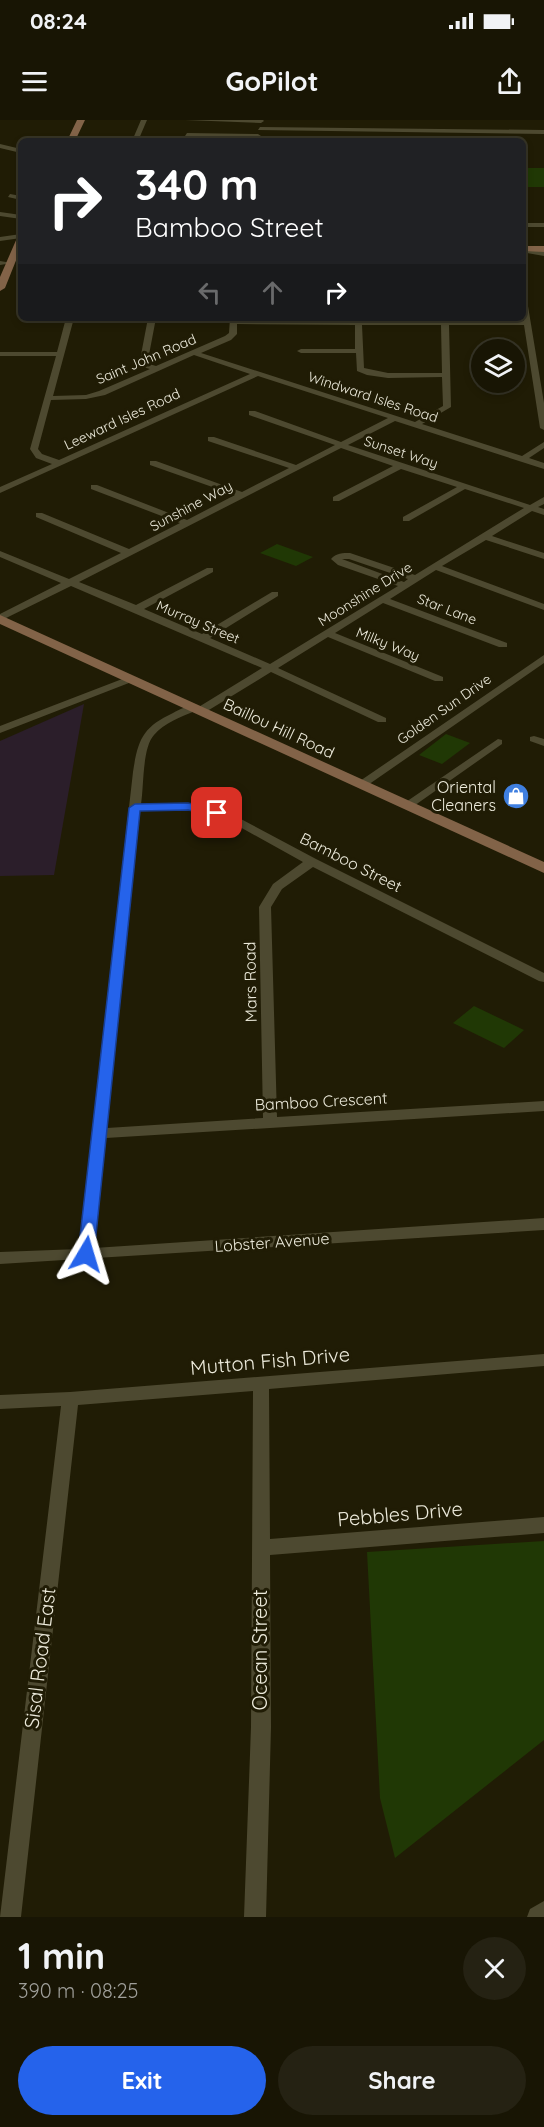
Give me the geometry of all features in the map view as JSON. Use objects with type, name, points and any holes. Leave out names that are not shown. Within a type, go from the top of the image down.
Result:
[{"type":"main road","points":[[72,138],[81,120]]},
{"type":"main road","points":[[0,288],[4,263],[18,244]]},
{"type":"main road","points":[[526,249],[544,249]]},
{"type":"main road","name":"Baillou Hill Road","points":[[0,619],[544,868]]},
{"type":"street","points":[[136,138],[144,120]]},
{"type":"street","points":[[188,120],[262,120],[259,135]]},
{"type":"street","points":[[478,120],[480,132]]},
{"type":"street","points":[[320,138],[321,130]]},
{"type":"street","points":[[188,135],[259,135],[321,130],[544,132]]},
{"type":"street","points":[[379,131],[380,138]]},
{"type":"street","points":[[438,131],[439,138]]},
{"type":"street","points":[[501,132],[502,138]]},
{"type":"street","points":[[0,148],[18,150]]},
{"type":"street","points":[[10,196],[18,197]]},
{"type":"street","points":[[0,214],[18,215]]},
{"type":"street","points":[[526,225],[544,225]]},
{"type":"street","points":[[0,240],[18,243]]},
{"type":"street","points":[[526,250],[544,254]]},
{"type":"street","points":[[526,312],[544,428]]},
{"type":"street","points":[[58,463],[39,456],[34,449],[69,321]]},
{"type":"street","points":[[151,321],[144,360],[146,365],[156,369]]},
{"type":"street","name":"Saint John Road","points":[[49,398],[95,395],[230,337],[234,321]]},
{"type":"street","points":[[296,321],[528,323]]},
{"type":"street","points":[[358,322],[360,369],[365,373],[446,375]]},
{"type":"street","points":[[414,425],[447,408],[445,322]]},
{"type":"street","points":[[301,351],[359,351]]},
{"type":"street","name":"Windward Isles Road","points":[[194,353],[544,466]]},
{"type":"street","points":[[0,354],[60,354]]},
{"type":"street","points":[[533,357],[544,357]]},
{"type":"street","name":"Leeward Isles Road","points":[[0,490],[256,374]]},
{"type":"street","name":"Sunset Way","points":[[252,413],[400,466],[544,512]]},
{"type":"street","name":"Sunshine Way","points":[[0,619],[394,418]]},
{"type":"street","points":[[211,439],[295,467]]},
{"type":"street","points":[[523,459],[544,444]]},
{"type":"street","points":[[153,463],[242,495]]},
{"type":"street","points":[[336,499],[400,466]]},
{"type":"street","points":[[406,519],[462,487]]},
{"type":"street","points":[[94,488],[187,523]]},
{"type":"street","name":"Moonshine Drive","points":[[86,1254],[135,808],[146,738],[164,722],[196,710],[270,668],[544,500]]},
{"type":"street","points":[[39,515],[130,553]]},
{"type":"street","points":[[484,536],[544,556]]},
{"type":"street","name":"Murray Street","points":[[0,554],[202,638],[382,720]]},
{"type":"street","points":[[405,585],[341,563],[336,559],[341,556],[350,556],[416,579]]},
{"type":"street","points":[[435,567],[544,607]]},
{"type":"street","points":[[135,610],[210,570]]},
{"type":"street","points":[[202,638],[274,594]]},
{"type":"street","name":"Star Lane","points":[[381,599],[503,645]]},
{"type":"street","name":"Milky Way","points":[[327,633],[439,679]]},
{"type":"street","name":"Golden Sun Drive","points":[[361,785],[544,657]]},
{"type":"street","points":[[0,730],[130,679]]},
{"type":"street","points":[[407,806],[498,742]]},
{"type":"street","name":"Bamboo Street","points":[[135,808],[188,806],[235,820],[312,862],[544,978]]},
{"type":"street","name":"Mars Road","points":[[270,1122],[265,907],[268,896],[276,887],[312,862]]},
{"type":"street","name":"Bamboo Crescent","points":[[100,1133],[544,1106]]},
{"type":"street","name":"Lobster Avenue","points":[[0,1258],[544,1224]]},
{"type":"street","name":"Mutton Fish Drive","points":[[0,1402],[70,1399],[544,1360]]},
{"type":"street","name":"Ocean Street","points":[[255,1917],[261,1727],[261,1383]]},
{"type":"street","name":"Sisal Road East","points":[[10,1917],[70,1399]]},
{"type":"street","name":"Pebbles Drive","points":[[260,1548],[544,1525]]},
{"type":"street","points":[[538,1917],[544,1912]]},
{"type":"shaded area","points":[[84,704],[54,875],[0,876],[0,741]]},
{"type":"green space","points":[[526,168],[544,168],[544,187],[526,187]]},
{"type":"green space","points":[[277,544],[313,557],[296,566],[260,553]]},
{"type":"green space","points":[[446,734],[470,743],[442,764],[419,755]]},
{"type":"green space","points":[[474,1006],[524,1030],[504,1048],[453,1023]]},
{"type":"green space","points":[[544,1541],[544,1740],[395,1858],[380,1798],[367,1552]]},
{"type":"place","name":"Oriental Cleaners","points":[[516,796]]},
{"type":"route","points":[[86,1254],[135,808],[188,806],[217,813]]}]
